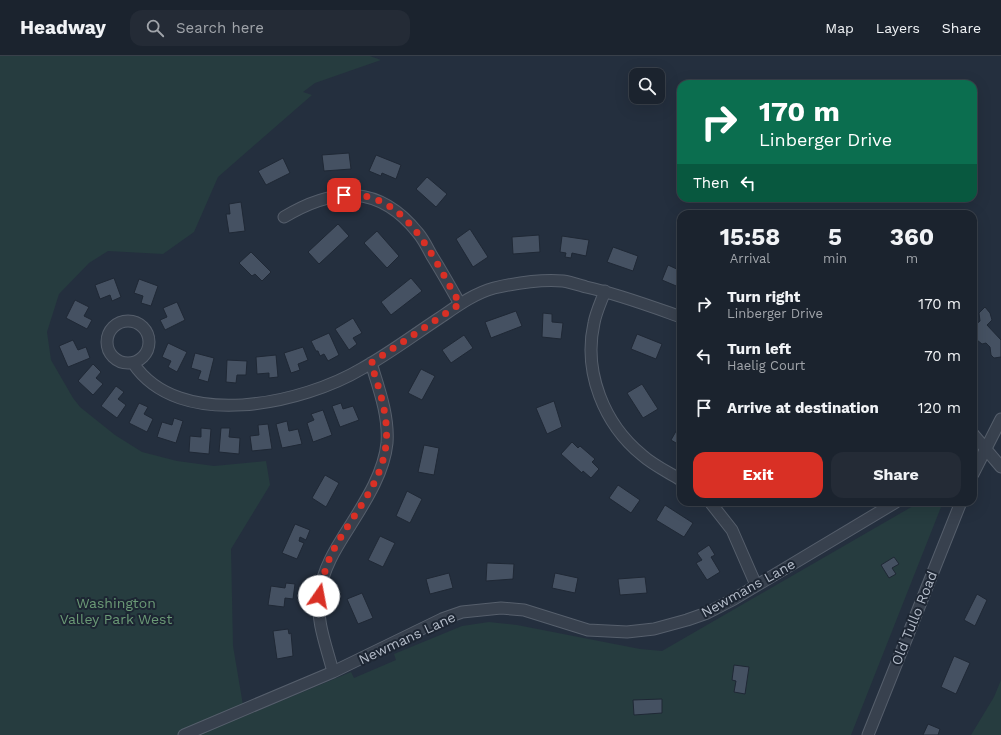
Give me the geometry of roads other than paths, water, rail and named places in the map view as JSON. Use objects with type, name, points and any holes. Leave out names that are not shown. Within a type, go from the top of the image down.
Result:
[{"type":"street","points":[[284,217],[314,201],[333,196],[354,194],[372,198],[389,207],[404,218],[419,233],[460,304]]},
{"type":"street","points":[[133,363],[142,376],[165,392],[182,399],[207,405],[231,406],[300,394],[345,378],[371,363],[460,304],[493,288],[534,280],[563,281],[605,291],[677,316]]},
{"type":"street","points":[[605,291],[594,322],[591,339],[594,376],[603,406],[614,426],[642,456],[677,478]]},
{"type":"street","points":[[333,672],[319,617],[319,596],[324,573],[332,554],[372,489],[384,457],[387,443],[383,405],[371,363]]},
{"type":"street","points":[[977,465],[985,447],[1001,419]]},
{"type":"street","points":[[977,438],[1001,467]]},
{"type":"street","points":[[977,452],[985,447]]},
{"type":"street","points":[[713,506],[732,530],[756,586]]},
{"type":"street","name":"Newmans Lane","points":[[184,735],[333,672],[442,619],[462,612],[501,608],[524,610],[588,630],[627,632],[654,629],[706,613],[756,586],[889,506]]},
{"type":"street","name":"Old Tullo Road","points":[[868,735],[959,506]]},
{"type":"park label","name":"Washington Valley Park West","points":[[116,612]]}]
